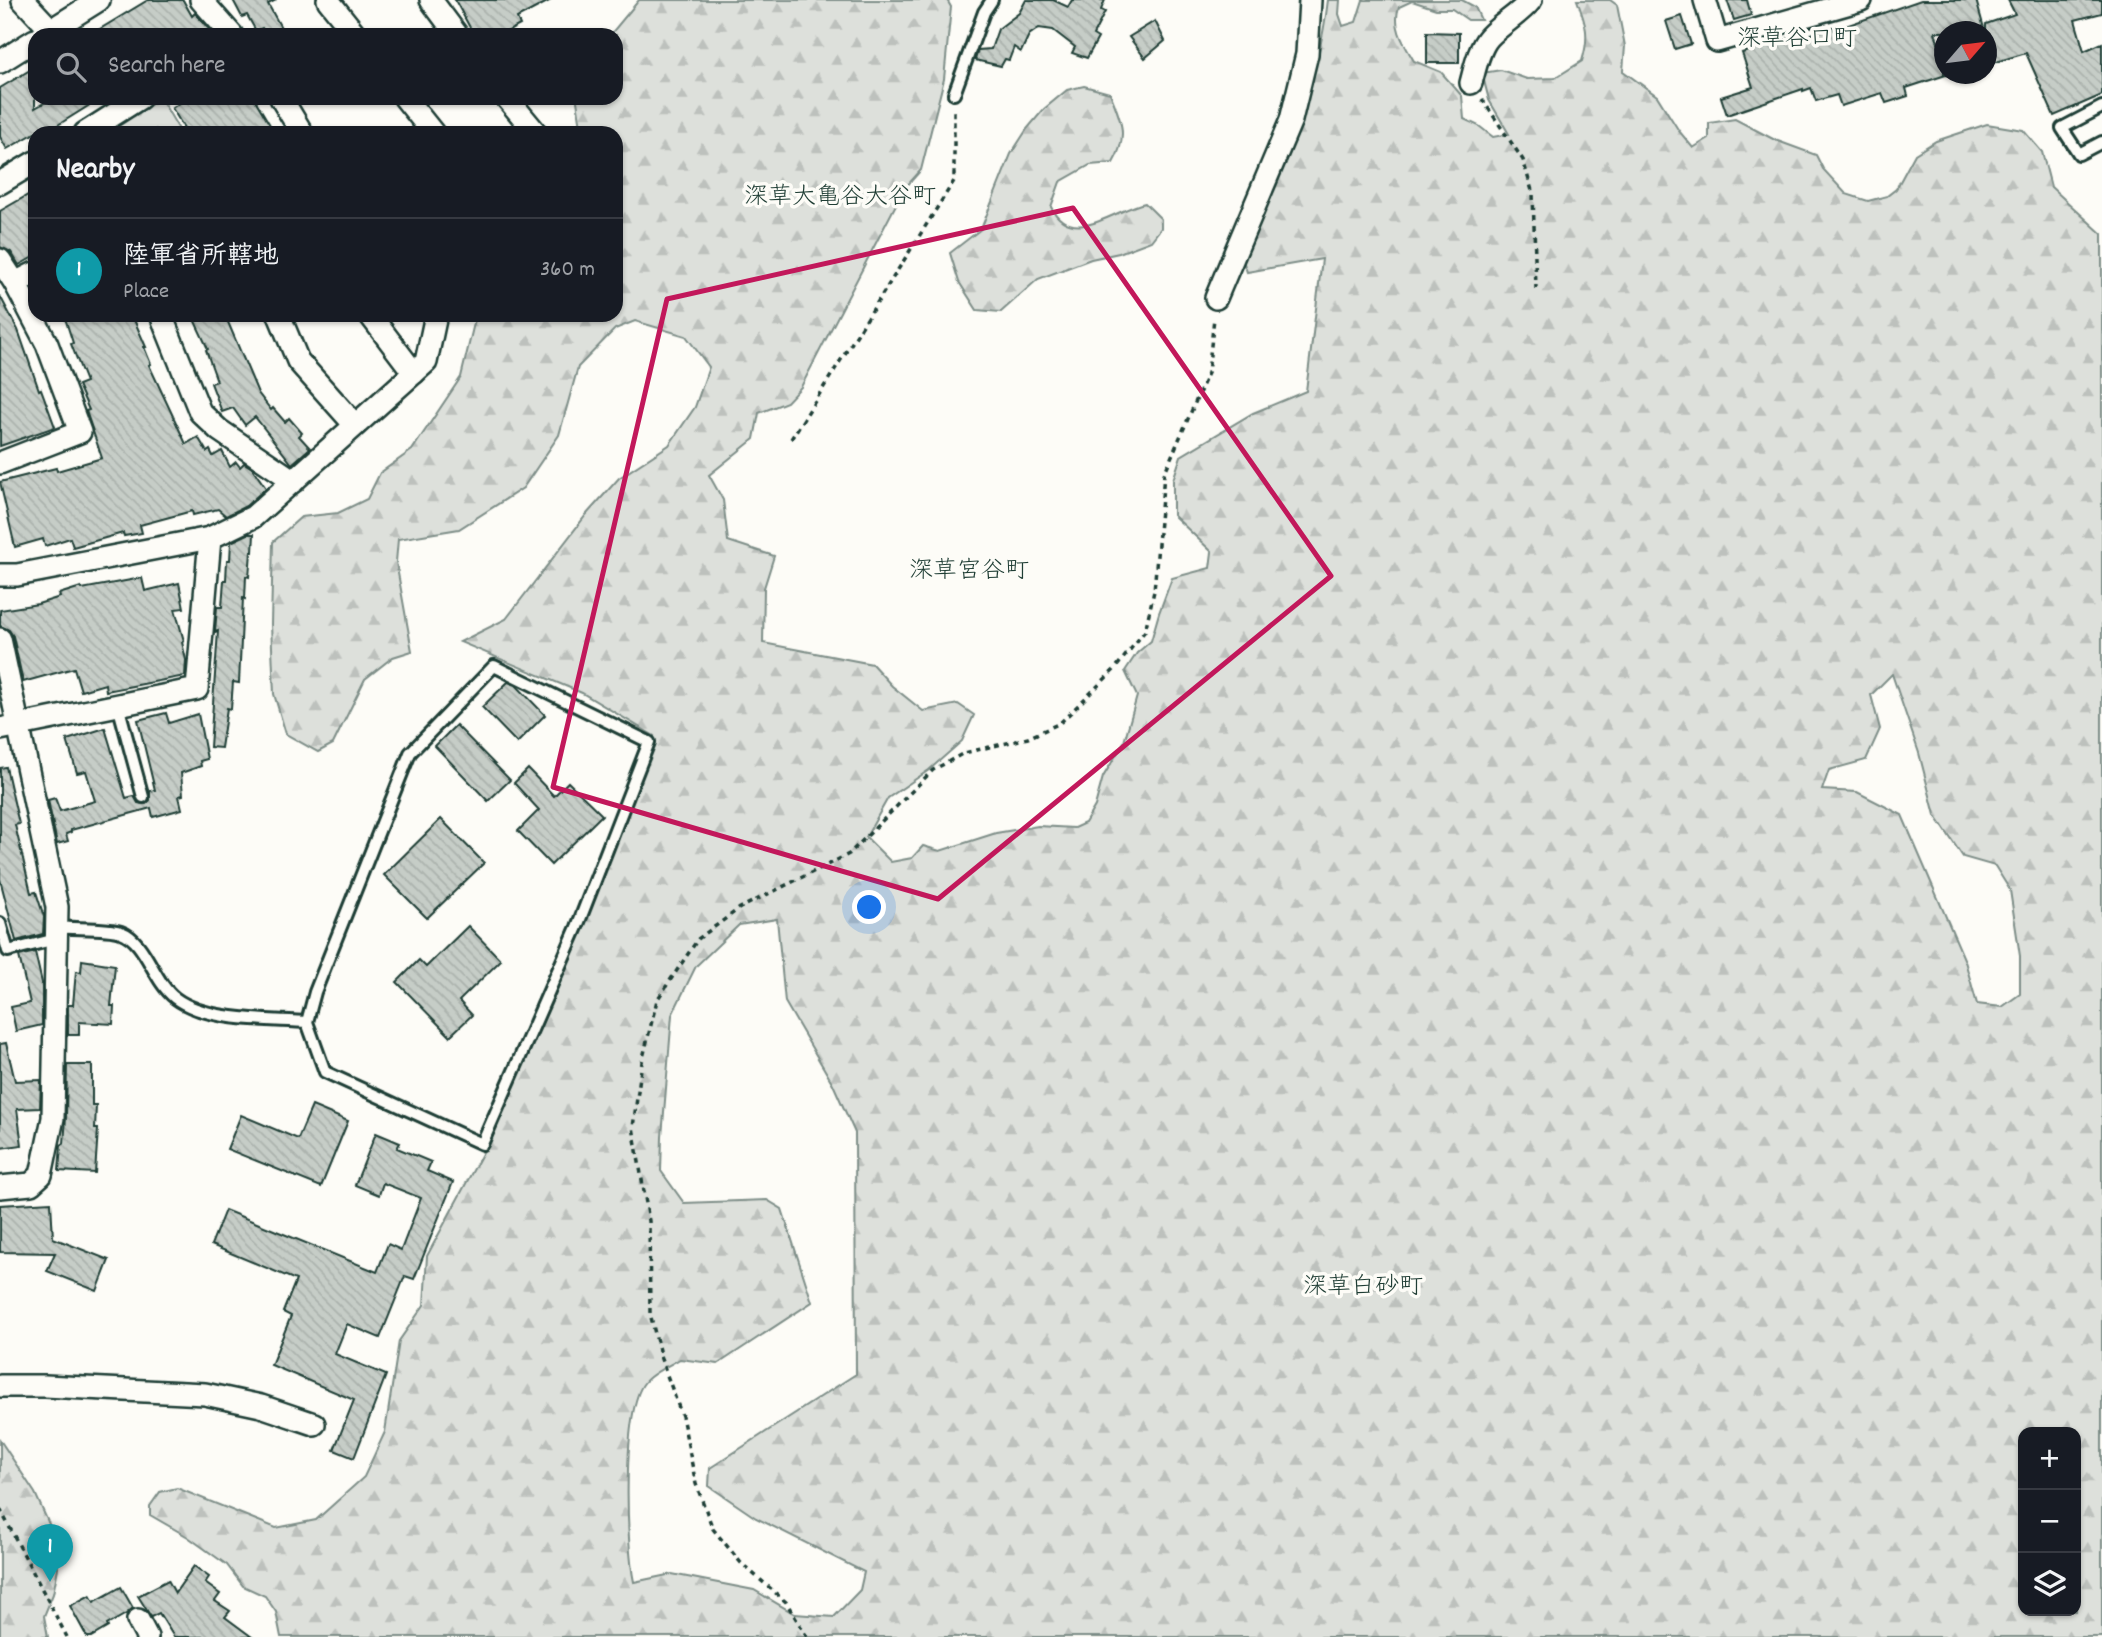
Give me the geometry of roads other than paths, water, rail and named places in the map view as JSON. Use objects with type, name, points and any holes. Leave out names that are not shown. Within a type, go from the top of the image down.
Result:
[{"type":"street","points":[[23,0],[39,28]]},
{"type":"street","points":[[54,28],[99,0]]},
{"type":"street","points":[[201,0],[226,28]]},
{"type":"street","points":[[328,0],[350,28]]},
{"type":"street","points":[[431,0],[452,28]]},
{"type":"street","points":[[1216,298],[1291,120],[1307,54],[1310,0]]},
{"type":"street","points":[[1471,83],[1487,38],[1531,0]]},
{"type":"street","points":[[1705,0],[1717,41],[1860,0]]},
{"type":"street","points":[[0,62],[28,44]]},
{"type":"street","points":[[102,126],[131,105]]},
{"type":"street","points":[[285,105],[298,126]]},
{"type":"street","points":[[411,105],[427,126]]},
{"type":"street","points":[[513,105],[530,126]]},
{"type":"street","points":[[0,183],[28,166]]},
{"type":"street","points":[[0,260],[28,308]]},
{"type":"street","points":[[15,283],[28,276]]},
{"type":"street","points":[[0,463],[79,432],[47,344],[35,322]]},
{"type":"street","points":[[164,322],[200,412],[219,430],[294,481]]},
{"type":"street","points":[[282,322],[298,361],[355,425]]},
{"type":"street","points":[[374,322],[414,373]]},
{"type":"street","points":[[0,575],[17,575],[210,538],[253,517],[426,362],[435,322]]},
{"type":"street","points":[[9,727],[197,690],[210,538]]},
{"type":"street","points":[[0,639],[9,727],[57,907],[53,1118],[41,1175],[31,1184],[0,1187]]},
{"type":"street","points":[[0,1386],[205,1394],[261,1406],[314,1424]]},
{"type":"lane","points":[[954,94],[984,12],[992,0]]},
{"type":"lane","points":[[2102,107],[2062,128],[2079,155],[2102,142]]},
{"type":"lane","points":[[494,666],[649,742],[577,927],[482,1144],[325,1072],[307,1022],[314,992],[410,753],[494,666]]},
{"type":"lane","points":[[118,705],[143,797]]},
{"type":"lane","points":[[0,923],[8,951],[56,933],[120,931],[132,938],[160,984],[177,999],[213,1015],[307,1022]]},
{"type":"place","name":"陸軍省所轄地","points":[[50,1582]]},
{"type":"district","name":"深草谷口町","points":[[1797,37]]},
{"type":"district","name":"深草大亀谷大谷町","points":[[840,195]]},
{"type":"district","name":"深草宮谷町","points":[[969,569]]},
{"type":"district","name":"深草白砂町","points":[[1363,1285]]}]
